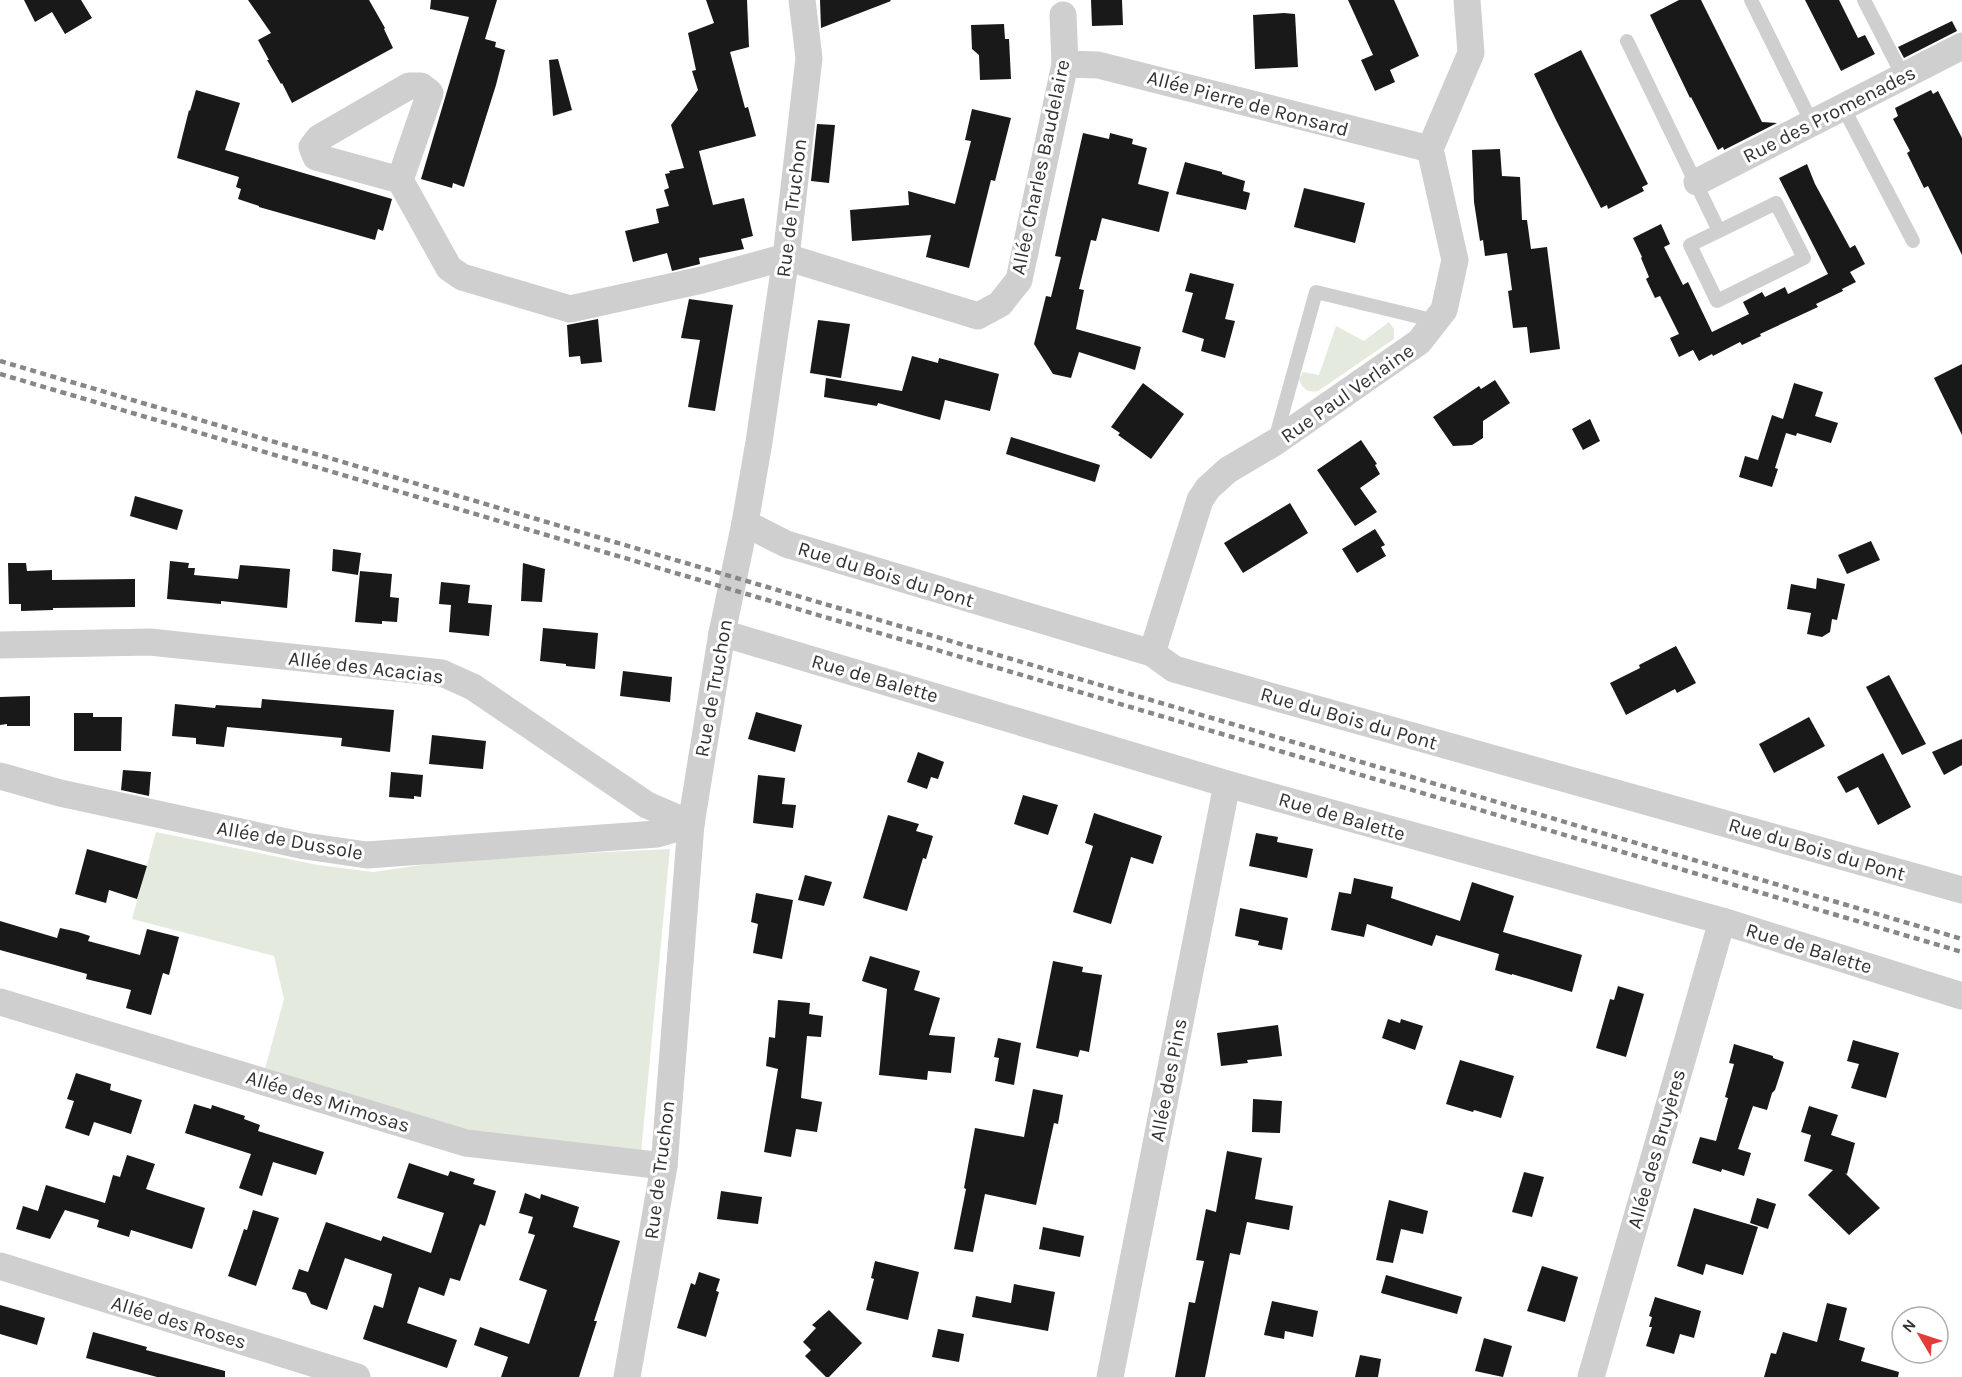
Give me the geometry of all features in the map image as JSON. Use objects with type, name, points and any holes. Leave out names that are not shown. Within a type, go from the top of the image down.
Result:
[{"type":"street","name":"Rue de Truchon","points":[[627,1377],[664,1166],[691,824],[722,633],[745,523],[786,257],[808,58],[802,0]]},
{"type":"street","points":[[1430,149],[1471,54],[1467,0]]},
{"type":"street","name":"Allée Charles Baudelaire","points":[[786,257],[978,316],[1000,304],[1019,280],[1065,64],[1063,15]]},
{"type":"street","name":"Rue des Promenades","points":[[1697,182],[1962,46]]},
{"type":"street","name":"Allée Pierre de Ronsard","points":[[1065,64],[1098,65],[1430,149]]},
{"type":"street","name":"Rue Paul Verlaine","points":[[1152,653],[1200,500],[1208,488],[1228,470],[1275,443],[1419,342],[1444,310],[1455,260],[1430,149]]},
{"type":"street","points":[[400,180],[449,268],[462,277],[570,309],[702,280],[786,257]]},
{"type":"street","name":"Rue du Bois du Pont","points":[[745,523],[786,544],[1152,653],[1174,669],[1962,890]]},
{"type":"street","name":"Rue de Balette","points":[[722,633],[1227,784],[1722,921],[1962,996]]},
{"type":"street","name":"Allée des Acacias","points":[[0,645],[150,642],[442,673],[473,687],[647,805],[691,824]]},
{"type":"street","name":"Allée de Dussole","points":[[0,776],[95,801],[305,846],[367,855],[657,834],[691,824]]},
{"type":"street","name":"Allée des Pins","points":[[1110,1377],[1227,784]]},
{"type":"street","name":"Allée des Bruyères","points":[[1591,1377],[1722,921]]},
{"type":"street","name":"Allée des Mimosas","points":[[0,1002],[466,1143],[664,1166]]},
{"type":"street","name":"Allée des Roses","points":[[0,1266],[357,1377]]},
{"type":"lane","points":[[1751,0],[1812,123]]},
{"type":"lane","points":[[1864,0],[1904,76]]},
{"type":"lane","points":[[1627,41],[1719,231]]},
{"type":"lane","points":[[1843,107],[1913,241]]},
{"type":"lane","points":[[1776,202],[1804,258],[1717,301],[1690,245],[1719,231],[1776,202]]},
{"type":"lane","points":[[1275,443],[1316,292],[1436,321]]},
{"type":"shaded area","points":[[1389,322],[1394,329],[1394,339],[1318,391],[1308,391],[1302,385],[1299,379],[1303,372],[1319,375],[1336,326],[1364,341]]},
{"type":"shaded area","points":[[156,832],[318,865],[373,872],[463,859],[670,849],[641,1153],[461,1135],[263,1076],[284,999],[274,956],[132,919]]},
{"type":"building","points":[[24,0],[81,0],[92,18],[65,34],[52,12],[35,22]]},
{"type":"building","points":[[248,0],[369,0],[393,48],[292,103],[258,40],[271,33]]},
{"type":"building","points":[[431,0],[497,0],[485,39],[496,42],[495,47],[505,50],[464,187],[453,183],[452,188],[421,179],[469,17],[430,9]]},
{"type":"building","points":[[706,0],[747,0],[749,47],[730,52],[745,108],[748,107],[756,136],[699,151],[713,205],[744,198],[753,236],[741,239],[744,249],[699,258],[700,264],[672,271],[667,253],[633,262],[625,231],[659,223],[656,209],[669,206],[664,190],[669,188],[665,174],[684,168],[671,125],[698,90],[692,71],[696,70],[688,33],[714,23]]},
{"type":"building","points":[[820,0],[890,0],[891,1],[821,28]]},
{"type":"building","points":[[1091,0],[1122,0],[1123,25],[1092,26]]},
{"type":"building","points":[[1348,0],[1394,0],[1419,56],[1390,70],[1395,82],[1375,91],[1361,60],[1373,55]]},
{"type":"building","points":[[1679,0],[1701,0],[1762,122],[1777,123],[1724,150],[1723,147],[1718,150],[1650,15]]},
{"type":"building","points":[[1805,0],[1839,0],[1858,38],[1865,35],[1875,54],[1841,71]]},
{"type":"building","points":[[1295,14],[1298,67],[1255,69],[1253,15]]},
{"type":"building","points":[[1952,21],[1957,31],[1904,58],[1898,47]]},
{"type":"building","points":[[1004,24],[1005,39],[1009,39],[1011,79],[980,80],[979,55],[972,49],[971,25]]},
{"type":"building","points":[[1581,50],[1648,184],[1642,187],[1644,191],[1608,209],[1607,205],[1601,208],[1534,74]]},
{"type":"building","points":[[558,59],[572,110],[553,116],[549,60]]},
{"type":"building","points":[[196,90],[240,103],[225,150],[392,199],[383,231],[378,229],[375,240],[259,207],[238,199],[241,189],[236,187],[239,177],[177,158]]},
{"type":"building","points":[[1931,90],[1933,94],[1938,91],[1962,138],[1962,255],[1928,186],[1924,188],[1907,153],[1910,151],[1893,119],[1898,116],[1895,108]]},
{"type":"building","points":[[972,109],[1011,118],[995,181],[991,180],[969,268],[926,257],[931,235],[852,241],[850,210],[909,205],[908,191],[955,204],[971,141],[965,140]]},
{"type":"building","points":[[817,124],[835,125],[829,183],[811,181]]},
{"type":"building","points":[[1083,133],[1109,139],[1110,133],[1133,139],[1132,144],[1147,148],[1138,184],[1169,192],[1159,232],[1102,218],[1096,241],[1091,240],[1079,289],[1084,290],[1076,329],[1141,347],[1135,370],[1079,352],[1071,378],[1053,374],[1034,344],[1046,296],[1051,297],[1061,257],[1055,256]]},
{"type":"building","points":[[1500,149],[1502,176],[1520,177],[1522,220],[1527,220],[1531,249],[1547,247],[1560,349],[1530,353],[1527,327],[1513,328],[1508,291],[1512,290],[1507,253],[1485,256],[1483,240],[1480,241],[1474,202],[1472,150]]},
{"type":"building","points":[[1185,162],[1245,181],[1243,191],[1250,193],[1246,210],[1176,194]]},
{"type":"building","points":[[1807,164],[1815,184],[1850,248],[1855,245],[1865,264],[1850,272],[1856,282],[1816,304],[1818,307],[1742,345],[1740,342],[1699,361],[1693,350],[1679,357],[1670,338],[1679,334],[1660,296],[1655,298],[1646,279],[1649,277],[1642,257],[1633,238],[1661,224],[1670,244],[1664,247],[1683,285],[1688,282],[1712,332],[1749,314],[1743,302],[1762,292],[1765,297],[1785,287],[1788,294],[1828,274],[1779,178]]},
{"type":"building","points":[[1304,188],[1365,203],[1355,243],[1294,227]]},
{"type":"building","points":[[1190,273],[1234,284],[1225,319],[1235,321],[1225,358],[1201,351],[1204,339],[1182,332],[1193,293],[1185,291]]},
{"type":"building","points":[[689,299],[733,305],[715,411],[688,407],[700,340],[681,338]]},
{"type":"building","points":[[598,319],[602,362],[581,364],[580,356],[569,357],[567,325]]},
{"type":"building","points":[[818,320],[850,324],[841,378],[810,373]]},
{"type":"building","points":[[912,356],[938,363],[939,358],[999,374],[990,411],[945,400],[940,420],[878,403],[877,406],[824,397],[826,378],[902,391]]},
{"type":"building","points":[[1962,364],[1962,435],[1934,378]]},
{"type":"building","points":[[1495,380],[1510,403],[1483,421],[1483,438],[1472,445],[1453,446],[1433,417],[1479,386],[1481,389]]},
{"type":"building","points":[[1143,383],[1184,414],[1151,459],[1118,435],[1120,433],[1111,427]]},
{"type":"building","points":[[1794,383],[1823,392],[1815,416],[1838,423],[1831,443],[1797,433],[1796,436],[1786,433],[1775,468],[1778,469],[1772,487],[1739,477],[1745,456],[1758,460],[1772,415],[1783,419]]},
{"type":"building","points":[[1590,419],[1600,441],[1583,450],[1572,429]]},
{"type":"building","points":[[1011,437],[1100,465],[1095,482],[1006,454]]},
{"type":"building","points":[[1361,440],[1377,464],[1375,465],[1380,474],[1360,488],[1377,512],[1355,526],[1317,470]]},
{"type":"building","points":[[135,496],[183,510],[177,530],[130,516]]},
{"type":"building","points":[[1290,503],[1308,533],[1243,573],[1224,543]]},
{"type":"building","points":[[1375,529],[1385,545],[1381,547],[1386,556],[1357,573],[1342,549]]},
{"type":"building","points":[[1871,541],[1880,560],[1847,574],[1838,555]]},
{"type":"building","points":[[333,549],[361,553],[358,575],[332,571]]},
{"type":"building","points":[[170,561],[189,563],[188,568],[195,568],[194,575],[238,579],[240,565],[290,569],[287,608],[221,601],[221,604],[167,599]]},
{"type":"building","points":[[8,563],[26,563],[27,571],[52,570],[52,580],[135,579],[135,607],[53,608],[53,610],[21,611],[21,604],[9,604]]},
{"type":"building","points":[[523,563],[545,569],[542,602],[521,601]]},
{"type":"building","points":[[360,571],[392,574],[390,597],[399,598],[397,622],[382,621],[382,624],[355,622]]},
{"type":"building","points":[[1817,578],[1845,584],[1837,620],[1832,619],[1830,632],[1822,637],[1807,634],[1811,613],[1787,609],[1791,584],[1816,589]]},
{"type":"building","points":[[441,582],[470,585],[468,603],[492,605],[489,636],[449,632],[451,605],[439,604]]},
{"type":"building","points":[[543,628],[598,633],[595,669],[540,661]]},
{"type":"building","points":[[1676,646],[1696,683],[1677,693],[1675,689],[1626,715],[1610,683]]},
{"type":"building","points":[[623,671],[672,677],[670,702],[620,696]]},
{"type":"building","points":[[1889,675],[1926,744],[1902,755],[1866,687]]},
{"type":"building","points":[[30,696],[30,726],[0,725],[0,697]]},
{"type":"building","points":[[262,699],[394,710],[390,752],[341,746],[342,738],[227,727],[224,747],[196,744],[196,738],[172,736],[175,704],[215,708],[216,705],[261,708]]},
{"type":"building","points":[[756,712],[802,725],[795,752],[748,739]]},
{"type":"building","points":[[74,713],[93,713],[93,717],[122,717],[121,751],[74,751]]},
{"type":"building","points":[[1809,717],[1825,746],[1774,773],[1759,744]]},
{"type":"building","points":[[432,735],[486,741],[483,769],[429,764]]},
{"type":"building","points":[[1962,739],[1962,765],[1944,775],[1932,752]]},
{"type":"building","points":[[918,752],[944,762],[938,779],[931,777],[927,789],[907,782]]},
{"type":"building","points":[[1883,753],[1911,807],[1878,825],[1858,787],[1846,793],[1837,777]]},
{"type":"building","points":[[123,770],[151,772],[149,796],[121,790]]},
{"type":"building","points":[[391,772],[423,775],[421,797],[414,796],[414,799],[389,797]]},
{"type":"building","points":[[758,775],[785,778],[782,804],[796,805],[793,828],[753,823]]},
{"type":"building","points":[[1023,795],[1058,805],[1048,835],[1014,824]]},
{"type":"building","points":[[1094,813],[1162,836],[1153,864],[1131,857],[1111,924],[1073,912],[1093,846],[1085,843]]},
{"type":"building","points":[[888,815],[919,824],[916,831],[933,836],[926,859],[923,858],[907,911],[863,898]]},
{"type":"building","points":[[1256,833],[1278,837],[1277,842],[1313,849],[1307,878],[1249,866]]},
{"type":"building","points":[[87,849],[147,866],[137,899],[109,890],[106,903],[75,894]]},
{"type":"building","points":[[805,875],[832,882],[824,906],[798,900]]},
{"type":"building","points":[[1354,878],[1393,887],[1391,898],[1460,921],[1472,882],[1514,896],[1503,932],[1582,955],[1572,992],[1495,970],[1499,954],[1436,935],[1432,946],[1367,924],[1364,937],[1331,930],[1339,892],[1351,894]]},
{"type":"building","points":[[756,893],[793,900],[782,959],[753,953],[758,924],[751,922]]},
{"type":"building","points":[[1240,908],[1288,918],[1282,950],[1258,945],[1259,941],[1235,936]]},
{"type":"building","points":[[0,921],[57,938],[60,928],[78,932],[90,936],[88,941],[140,955],[147,929],[179,937],[169,975],[163,973],[151,1015],[126,1008],[131,990],[86,979],[87,974],[0,950]]},
{"type":"building","points":[[870,956],[920,971],[914,990],[940,998],[929,1035],[955,1037],[951,1073],[928,1071],[927,1080],[879,1075],[887,989],[862,981]]},
{"type":"building","points":[[1053,961],[1083,967],[1082,972],[1102,975],[1089,1052],[1080,1050],[1078,1057],[1036,1048]]},
{"type":"building","points":[[1618,986],[1644,994],[1626,1057],[1596,1048],[1610,999],[1614,1000]]},
{"type":"building","points":[[778,1000],[810,1003],[809,1014],[823,1016],[821,1037],[807,1036],[801,1098],[822,1102],[817,1132],[796,1129],[791,1157],[764,1152],[778,1069],[766,1066],[769,1037],[775,1038]]},
{"type":"building","points":[[1388,1019],[1400,1023],[1401,1019],[1423,1026],[1415,1050],[1382,1038]]},
{"type":"building","points":[[1278,1025],[1282,1056],[1221,1066],[1217,1033]]},
{"type":"building","points":[[998,1038],[1021,1043],[1014,1085],[995,1081],[999,1058],[994,1057]]},
{"type":"building","points":[[1853,1040],[1899,1053],[1886,1098],[1851,1088],[1859,1064],[1847,1061]]},
{"type":"building","points":[[1734,1044],[1773,1056],[1784,1062],[1767,1110],[1753,1106],[1738,1149],[1751,1153],[1744,1176],[1692,1163],[1700,1137],[1716,1141],[1728,1098],[1725,1097],[1734,1064],[1729,1063]]},
{"type":"building","points":[[1460,1060],[1514,1076],[1501,1118],[1446,1104]]},
{"type":"building","points":[[76,1073],[111,1084],[110,1090],[142,1100],[131,1134],[94,1122],[89,1136],[65,1128],[74,1101],[67,1099]]},
{"type":"building","points":[[1033,1089],[1063,1095],[1058,1124],[1054,1123],[1036,1205],[985,1194],[973,1252],[954,1249],[975,1128],[1024,1137]]},
{"type":"building","points":[[1253,1099],[1282,1101],[1280,1133],[1252,1132]]},
{"type":"building","points":[[194,1104],[211,1109],[212,1105],[245,1116],[244,1119],[260,1125],[258,1131],[324,1152],[316,1175],[273,1162],[262,1196],[239,1188],[251,1154],[185,1133]]},
{"type":"building","points":[[1809,1106],[1838,1115],[1831,1135],[1855,1143],[1847,1174],[1845,1173],[1880,1208],[1849,1235],[1808,1195],[1833,1170],[1804,1161],[1811,1135],[1801,1132]]},
{"type":"building","points":[[1227,1151],[1262,1158],[1255,1199],[1293,1206],[1289,1230],[1247,1222],[1240,1255],[1230,1253],[1205,1377],[1175,1377],[1189,1302],[1195,1303],[1204,1261],[1196,1260],[1206,1209],[1216,1212]]},
{"type":"building","points":[[127,1155],[155,1164],[146,1189],[205,1208],[192,1249],[131,1230],[129,1237],[97,1227],[99,1220],[65,1210],[50,1239],[16,1229],[23,1206],[38,1211],[46,1185],[105,1203],[113,1175],[120,1177]]},
{"type":"building","points":[[409,1163],[448,1176],[450,1171],[475,1179],[473,1184],[496,1191],[485,1226],[480,1224],[460,1281],[450,1278],[444,1296],[419,1287],[407,1323],[457,1340],[447,1368],[363,1339],[374,1305],[383,1308],[392,1274],[345,1258],[327,1310],[311,1304],[306,1293],[292,1289],[299,1269],[308,1272],[326,1222],[381,1241],[383,1236],[431,1253],[444,1213],[397,1198]]},
{"type":"building","points":[[1524,1172],[1544,1177],[1532,1217],[1512,1212]]},
{"type":"building","points":[[721,1191],[762,1197],[758,1224],[717,1219]]},
{"type":"building","points":[[525,1193],[540,1199],[541,1194],[579,1207],[573,1227],[620,1241],[594,1321],[597,1321],[579,1377],[501,1377],[508,1357],[474,1345],[480,1327],[529,1344],[547,1290],[519,1280],[535,1235],[528,1233],[533,1217],[519,1213]]},
{"type":"building","points":[[1757,1198],[1776,1204],[1768,1229],[1750,1223]]},
{"type":"building","points":[[1389,1200],[1428,1211],[1423,1234],[1401,1229],[1393,1263],[1376,1260]]},
{"type":"building","points":[[1694,1208],[1758,1227],[1743,1275],[1706,1264],[1703,1275],[1677,1266]]},
{"type":"building","points":[[253,1210],[279,1218],[256,1286],[228,1276]]},
{"type":"building","points":[[1043,1227],[1084,1236],[1080,1257],[1039,1249]]},
{"type":"building","points":[[875,1261],[919,1272],[908,1320],[866,1310],[874,1279],[871,1278]]},
{"type":"building","points":[[1542,1266],[1578,1277],[1565,1322],[1527,1311]]},
{"type":"building","points":[[699,1272],[720,1279],[716,1291],[719,1292],[706,1337],[677,1328],[691,1283],[695,1285]]},
{"type":"building","points":[[1386,1275],[1462,1297],[1457,1314],[1381,1293]]},
{"type":"building","points":[[1014,1284],[1055,1292],[1048,1331],[972,1317],[976,1296],[1011,1303]]},
{"type":"building","points":[[1655,1297],[1701,1311],[1694,1338],[1680,1334],[1674,1354],[1646,1346],[1652,1327],[1649,1327],[1652,1317],[1649,1316]]},
{"type":"building","points":[[1272,1301],[1318,1311],[1313,1337],[1285,1331],[1284,1339],[1264,1335]]},
{"type":"building","points":[[1827,1303],[1847,1308],[1839,1340],[1865,1348],[1861,1361],[1899,1372],[1898,1377],[1764,1377],[1771,1353],[1776,1354],[1783,1332],[1817,1342]]},
{"type":"building","points":[[0,1305],[45,1318],[37,1345],[0,1334]]},
{"type":"building","points":[[829,1310],[862,1343],[829,1377],[826,1377],[805,1356],[811,1350],[803,1342],[816,1328],[812,1325]]},
{"type":"building","points":[[938,1329],[964,1334],[959,1362],[932,1357]]},
{"type":"building","points":[[93,1332],[147,1347],[146,1350],[225,1371],[225,1377],[157,1377],[86,1358]]},
{"type":"building","points":[[1484,1338],[1512,1346],[1503,1377],[1475,1371]]},
{"type":"building","points":[[1360,1355],[1381,1359],[1378,1377],[1355,1377]]},
{"type":"railway","points":[[0,361],[1962,939]]},
{"type":"railway","points":[[0,374],[1962,952]]}]
